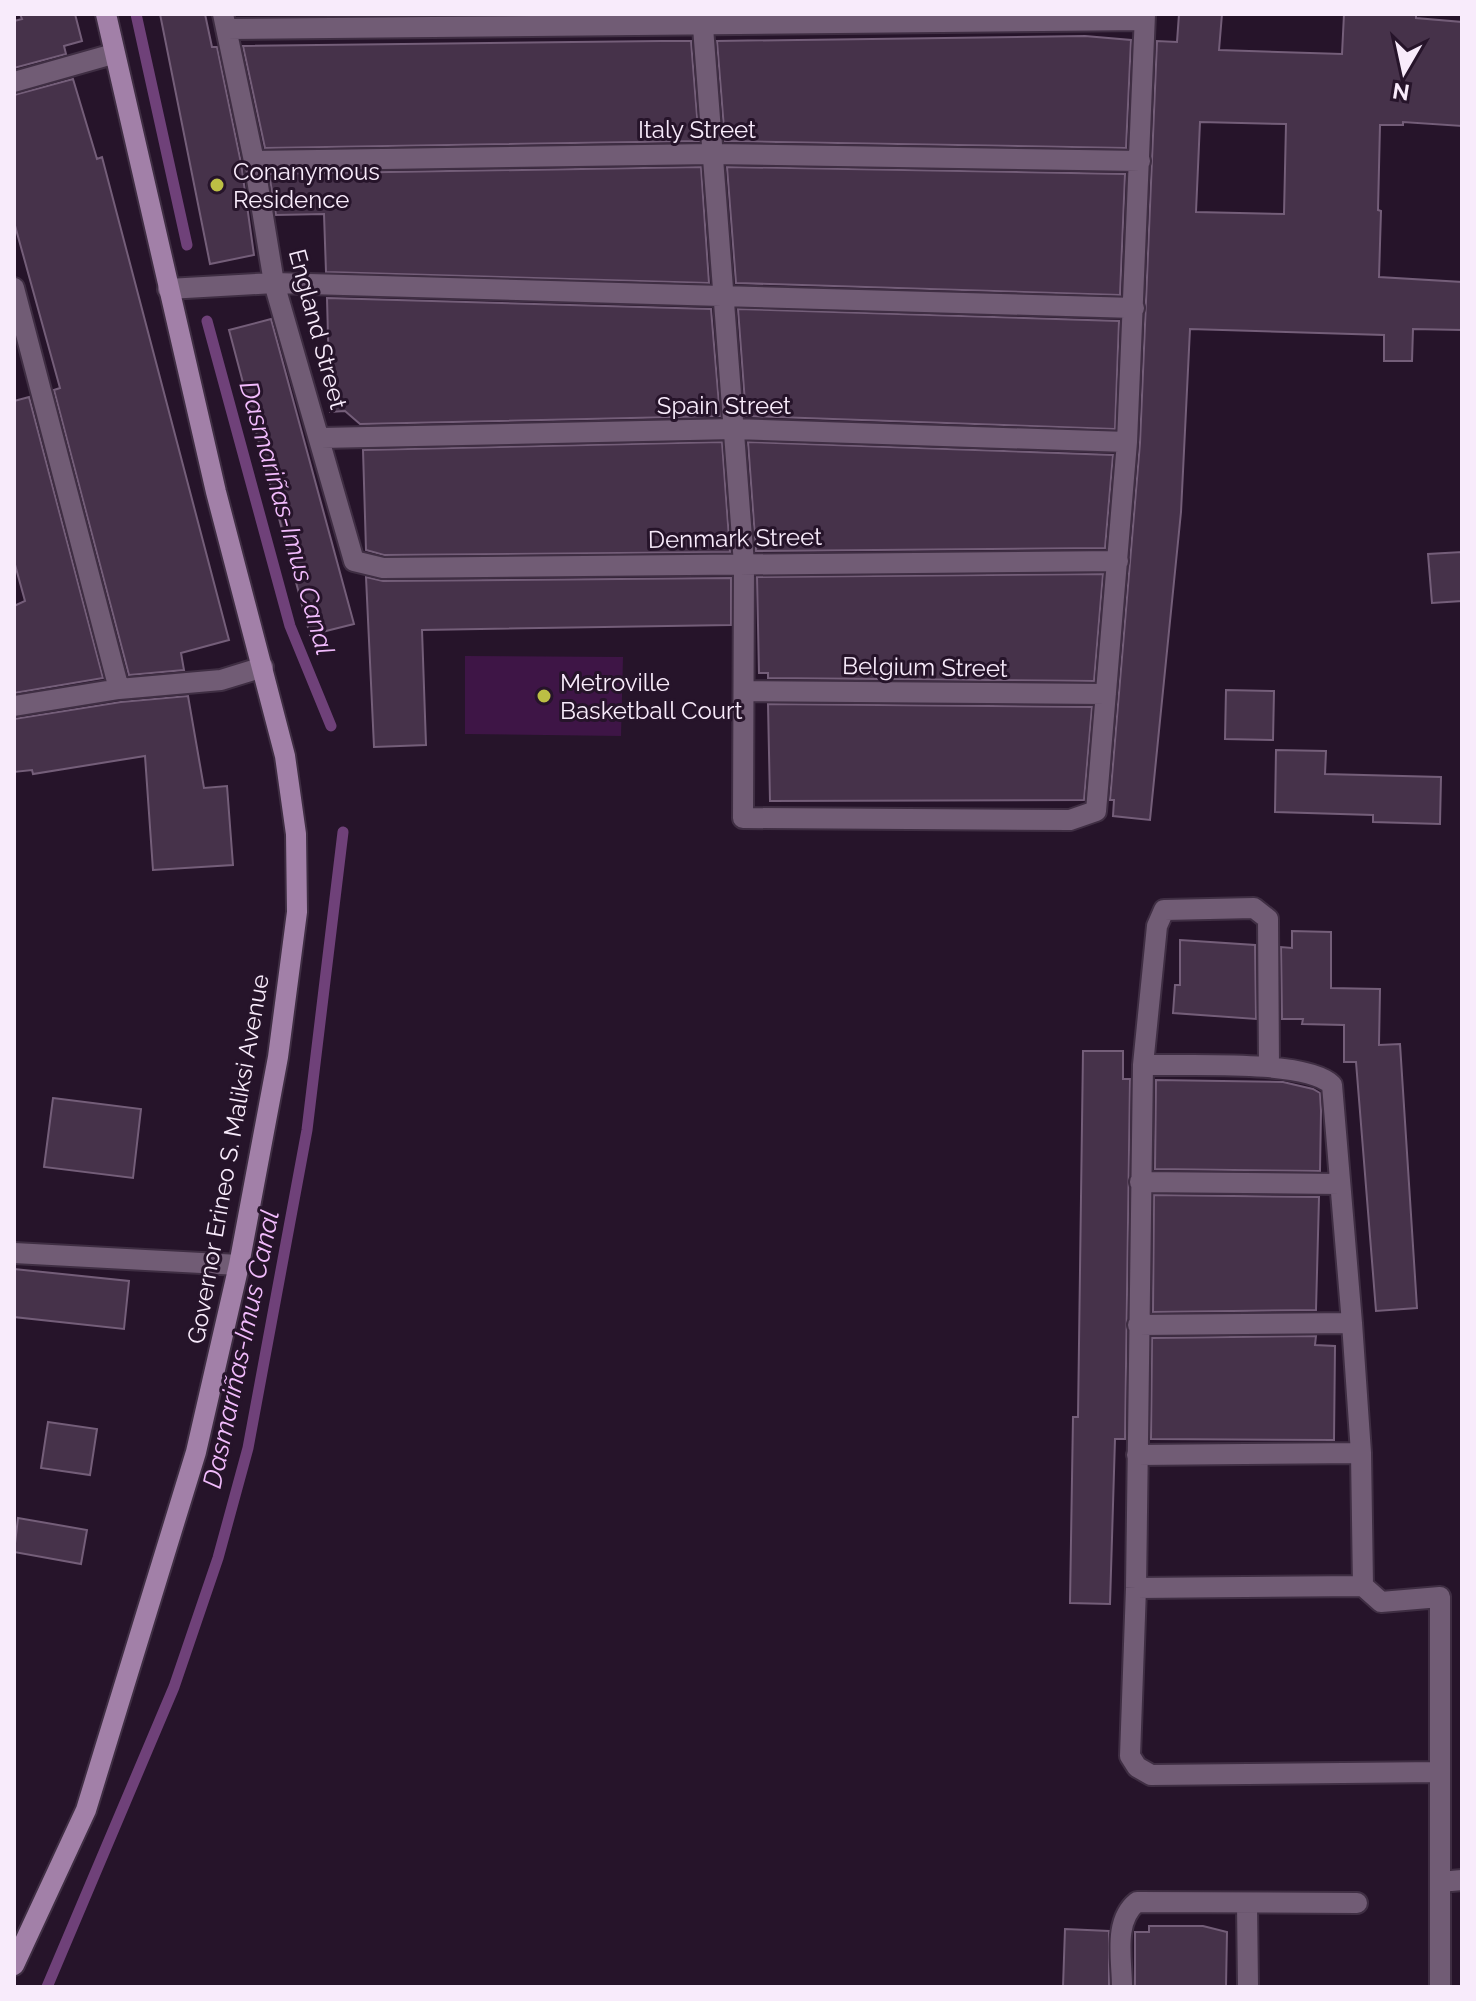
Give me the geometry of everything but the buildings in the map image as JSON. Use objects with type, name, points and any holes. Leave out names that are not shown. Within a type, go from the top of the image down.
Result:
[{"type":"main road","name":"Governor Erineo S. Maliksi Avenue","points":[[14,1965],[86,1810],[196,1452],[239,1265],[278,1057],[297,912],[296,834],[285,756],[168,289],[106,14]]},
{"type":"street","points":[[224,21],[702,18],[1144,17],[1127,442],[1096,811],[1070,820],[743,818],[744,564],[702,18]]},
{"type":"street","name":"England Street","points":[[224,21],[254,161],[274,283],[354,561]]},
{"type":"street","points":[[14,82],[113,54]]},
{"type":"street","name":"Italy Street","points":[[254,161],[712,154],[1140,161]]},
{"type":"street","points":[[168,289],[274,283],[1134,308]]},
{"type":"street","points":[[14,288],[22,345],[119,689]]},
{"type":"street","name":"Spain Street","points":[[321,438],[734,429],[1127,442]]},
{"type":"street","name":"Denmark Street","points":[[354,561],[383,568],[1118,561]]},
{"type":"street","points":[[14,706],[119,689],[221,680],[263,667]]},
{"type":"street","name":"Belgium Street","points":[[744,691],[1106,694]]},
{"type":"street","points":[[1269,1067],[1268,919],[1254,908],[1164,910],[1157,926],[1143,1065],[1136,1588],[1130,1756],[1137,1767],[1151,1775],[1440,1772]]},
{"type":"street","points":[[1143,1065],[1269,1067],[1322,1075],[1332,1085],[1361,1453],[1363,1586]]},
{"type":"street","points":[[1140,1182],[1340,1184]]},
{"type":"street","points":[[14,1253],[239,1265]]},
{"type":"street","points":[[1138,1325],[1352,1323]]},
{"type":"street","points":[[1137,1455],[1361,1453]]},
{"type":"street","points":[[1136,1588],[1363,1586],[1381,1602],[1462,1595]]},
{"type":"street","points":[[1440,1597],[1440,1987]]},
{"type":"street","points":[[1440,1728],[1462,1727]]},
{"type":"street","points":[[1440,1882],[1462,1880]]},
{"type":"street","points":[[1122,1987],[1122,1922],[1126,1911],[1137,1902],[1357,1903]]},
{"type":"street","points":[[1247,1904],[1248,1987]]},
{"type":"shaded area","name":"Metroville Basketball Court","points":[[465,656],[623,657],[621,736],[465,734]]},
{"type":"waterway","name":"Dasmariñas-Imus Canal","points":[[136,14],[187,245]]},
{"type":"waterway","name":"Dasmariñas-Imus Canal","points":[[207,321],[290,626],[331,726]]},
{"type":"waterway","name":"Dasmariñas-Imus Canal","points":[[47,1987],[174,1687],[218,1558],[248,1448],[307,1130],[343,832]]},
{"type":"place","name":"Conanymous Residence","points":[[217,185]]},
{"type":"place","name":"Metroville Basketball Court","points":[[544,696]]}]
